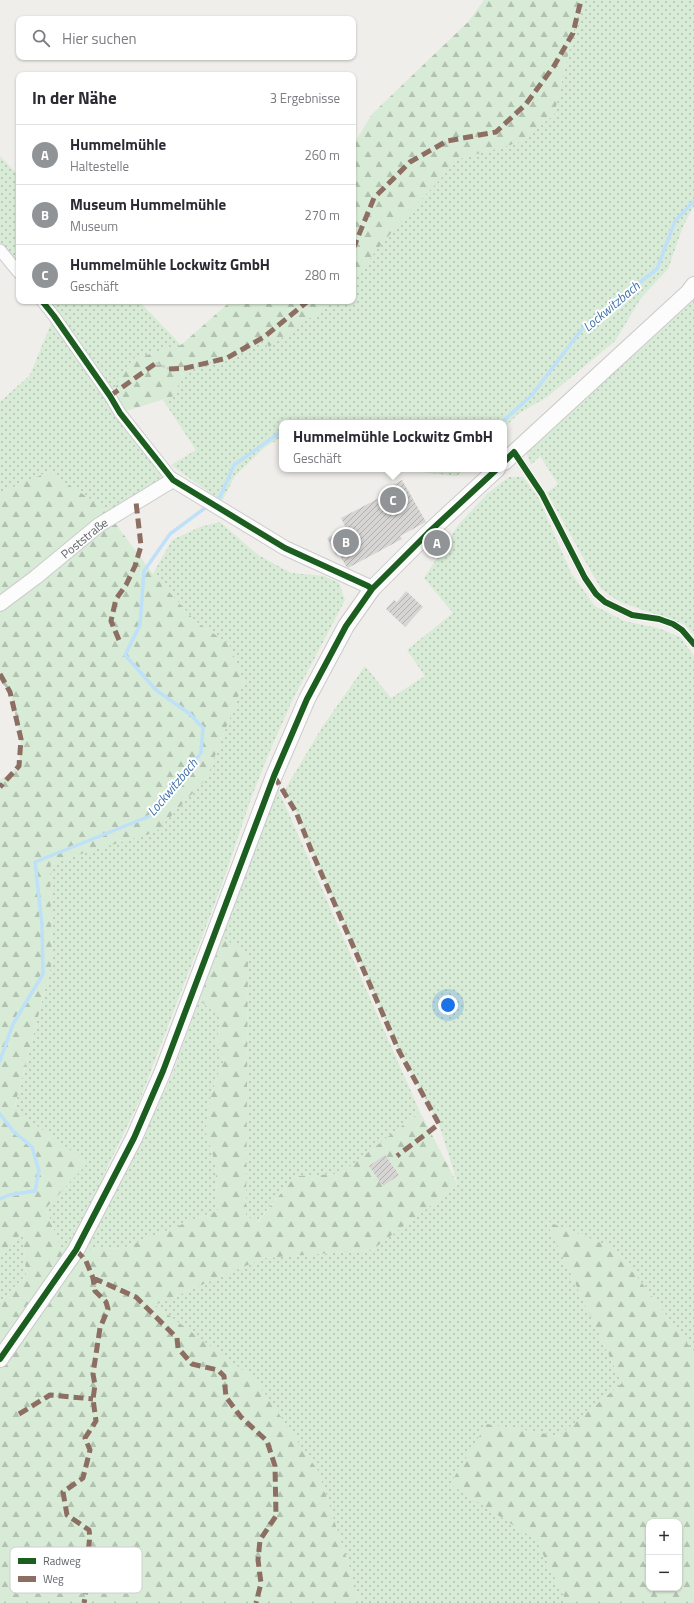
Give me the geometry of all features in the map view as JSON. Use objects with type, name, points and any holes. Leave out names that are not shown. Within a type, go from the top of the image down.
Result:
[{"type":"main road","points":[[507,459],[688,293],[694,285]]},
{"type":"main road","points":[[0,1359],[76,1250],[134,1138],[163,1071],[274,776],[307,699],[346,626],[372,589],[428,533],[494,472]]},
{"type":"street","points":[[0,250],[16,269]]},
{"type":"street","points":[[44,304],[110,396],[120,414],[173,480],[226,511],[254,531],[284,548],[372,589]]},
{"type":"street","name":"Poststraße","points":[[0,604],[36,577],[99,525],[173,480]]},
{"type":"path","points":[[156,363],[169,370]]},
{"type":"green space","points":[[484,0],[581,0],[554,115],[517,143],[459,159],[401,221],[356,275],[356,140],[372,114],[468,22]]},
{"type":"green space","points":[[581,0],[694,0],[694,207],[682,229],[668,269],[641,298],[615,341],[547,397],[518,414],[507,425],[507,420],[279,420],[279,439],[265,447],[235,476],[222,501],[171,465],[196,450],[163,400],[174,396],[186,368],[227,358],[264,337],[269,346],[330,304],[356,304],[356,275],[400,221],[459,159],[517,143],[554,115]]},
{"type":"green space","points":[[0,156],[16,173],[16,269],[0,250]]},
{"type":"green space","points":[[694,298],[694,635],[684,624],[620,602],[601,589],[547,493],[558,484],[540,456],[531,465],[526,452]]},
{"type":"green space","points":[[44,304],[142,304],[181,345],[133,359],[110,396],[173,480],[111,517],[48,472],[0,493],[0,402],[30,375],[54,316]]},
{"type":"green space","points":[[228,304],[330,304],[269,347],[264,337],[227,358],[186,368],[174,396],[120,413],[110,396],[133,359],[181,345]]},
{"type":"green space","points":[[48,472],[103,507],[153,574],[195,621],[229,644],[244,682],[206,779],[156,832],[77,855],[50,865],[52,963],[14,1109],[88,1163],[46,1208],[64,1257],[83,1250],[123,1248],[218,1210],[215,1163],[206,1132],[208,1107],[224,1060],[217,1043],[221,1017],[199,1000],[221,937],[248,954],[246,1216],[258,1222],[295,1176],[340,1174],[420,1112],[458,1185],[372,1250],[264,1258],[155,1305],[255,1379],[318,1471],[361,1603],[0,1603],[0,1302],[26,1275],[23,1232],[0,1256],[0,780],[19,766],[21,739],[10,692],[0,681],[0,493]]},
{"type":"green space","points":[[419,472],[461,472],[457,476]]},
{"type":"green space","points":[[509,477],[523,477],[538,497],[571,573],[595,606],[624,621],[658,628],[680,637],[694,656],[694,1352],[616,1249],[546,1221],[622,1383],[559,1436],[487,1424],[537,1539],[568,1603],[361,1603],[318,1471],[155,1305],[264,1258],[372,1250],[458,1185],[439,1124],[399,1051],[296,812],[284,791],[323,726],[365,666],[391,698],[425,676],[407,650],[453,613],[424,578],[459,524],[488,493]]},
{"type":"green space","points":[[220,522],[258,555],[291,573],[324,576],[339,583],[345,600],[292,701],[269,753],[253,793],[221,887],[139,1102],[106,1170],[95,1204],[64,1257],[46,1208],[14,1110],[52,963],[50,865],[77,855],[206,779],[244,682],[229,644],[195,621],[153,574],[172,540],[200,527]]},
{"type":"green space","points":[[277,787],[420,1112],[340,1174],[295,1176],[257,1222],[246,1216],[248,954],[221,937]]},
{"type":"green space","points":[[199,1000],[221,1017],[217,1043],[224,1060],[208,1107],[206,1132],[215,1163],[218,1210],[123,1248],[83,1250],[145,1132],[172,1075]]},
{"type":"green space","points":[[546,1221],[616,1249],[694,1352],[694,1603],[567,1603],[536,1540],[450,1484],[487,1424],[559,1436],[622,1383]]},
{"type":"green space","points":[[23,1232],[26,1275],[0,1302],[0,1256]]},
{"type":"building","points":[[402,480],[426,522],[400,536],[402,539],[348,568],[339,554],[336,555],[327,538],[346,528],[341,518],[381,497],[379,493]]},
{"type":"building","points":[[406,591],[423,607],[405,627],[386,609],[394,600],[397,602]]},
{"type":"building","points":[[385,1155],[399,1175],[383,1186],[369,1166]]},
{"type":"waterway","name":"Lockwitzbach","points":[[504,420],[532,395],[585,325],[657,269],[675,221],[694,201]]},
{"type":"waterway","name":"Lockwitzbach","points":[[214,501],[220,497],[234,465],[279,433]]},
{"type":"waterway","name":"Lockwitzbach","points":[[0,1061],[13,1024],[43,974],[42,925],[35,862],[150,816],[201,753],[203,728],[190,714],[156,690],[125,655],[140,625],[144,571],[170,534],[209,505]]},
{"type":"waterway","name":"Lockwitzbach","points":[[0,1114],[13,1131],[32,1147],[39,1171],[35,1191],[9,1195],[0,1199]]},
{"type":"marked path","points":[[356,242],[374,198],[410,162],[447,141],[496,132],[526,104],[554,66],[573,33],[581,0]]},
{"type":"marked path","points":[[169,369],[186,368],[227,358],[264,337],[304,304]]},
{"type":"marked path","points":[[110,396],[156,363]]},
{"type":"marked path","points":[[119,640],[111,621],[116,599],[126,585],[135,566],[141,546],[136,502]]},
{"type":"marked path","points":[[0,674],[10,692],[21,739],[19,766],[0,787]]},
{"type":"marked path","points":[[274,776],[296,812],[399,1051],[439,1124],[397,1156]]},
{"type":"marked path","points":[[76,1250],[86,1261],[93,1278],[95,1291],[106,1302],[108,1309],[100,1328],[93,1374],[95,1385],[93,1399],[96,1421],[85,1438],[90,1450],[83,1478],[63,1492],[67,1515],[89,1530],[89,1547]]},
{"type":"marked path","points":[[93,1278],[136,1297],[177,1338],[178,1348],[192,1364],[218,1370],[224,1376],[226,1397],[241,1417],[267,1441],[275,1466],[276,1516],[260,1540],[258,1560],[261,1583],[256,1603]]},
{"type":"marked path","points":[[19,1414],[50,1395],[93,1399]]},
{"type":"marked path","points":[[84,1603],[86,1593]]},
{"type":"cycle path","points":[[44,304],[110,396],[120,413],[173,480],[285,548],[372,589]]},
{"type":"cycle path","points":[[507,459],[514,452],[542,494],[585,578],[596,594],[605,602],[632,615],[659,619],[673,624],[682,630],[694,644]]},
{"type":"cycle path","points":[[0,1359],[76,1250],[134,1138],[163,1071],[274,776],[307,699],[346,626],[372,589],[428,533],[494,472]]},
{"type":"place","name":"Hummelmühle Lockwitz GmbH","points":[[393,500]]},
{"type":"place","name":"Museum Hummelmühle","points":[[346,542]]},
{"type":"place","name":"Hummelmühle","points":[[437,543]]}]
